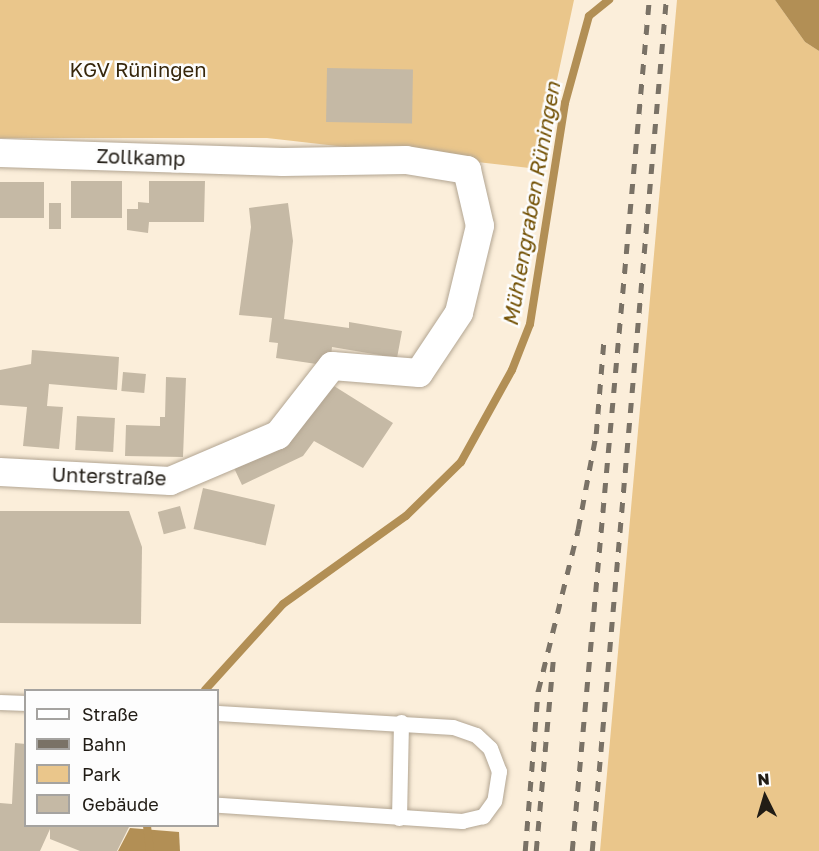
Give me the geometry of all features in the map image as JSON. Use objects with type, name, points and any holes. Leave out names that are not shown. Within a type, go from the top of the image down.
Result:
[{"type":"street","name":"Zollkamp","points":[[0,153],[283,162]]},
{"type":"street","name":"Unterstraße","points":[[0,472],[170,481],[278,435],[332,366],[419,373],[459,313],[480,226],[467,170],[406,160],[283,162]]},
{"type":"lane","points":[[0,702],[24,703]]},
{"type":"lane","points":[[219,805],[462,821],[483,816],[494,801],[499,771],[490,748],[476,735],[453,727],[401,722],[224,713]]},
{"type":"lane","points":[[399,818],[401,722]]},
{"type":"green space","name":"KGV Rüningen","points":[[0,0],[574,0],[538,169],[267,138],[0,138]]},
{"type":"green space","points":[[677,0],[775,0],[805,42],[819,51],[819,851],[600,851]]},
{"type":"shaded area","points":[[775,0],[819,0],[819,51],[805,42]]},
{"type":"shaded area","points":[[130,828],[179,832],[180,851],[118,851]]},
{"type":"building","points":[[327,68],[413,70],[412,123],[326,122]]},
{"type":"building","points":[[71,181],[122,181],[122,218],[71,218]]},
{"type":"building","points":[[149,181],[205,181],[204,222],[149,222],[148,233],[127,230],[127,209],[138,209],[138,202],[149,203]]},
{"type":"building","points":[[0,182],[44,182],[44,218],[0,218]]},
{"type":"building","points":[[49,203],[61,203],[61,229],[49,229]]},
{"type":"building","points":[[288,203],[293,241],[284,319],[349,328],[349,322],[402,331],[397,358],[332,347],[330,366],[276,358],[278,343],[269,342],[272,318],[239,315],[251,227],[249,208]]},
{"type":"building","points":[[32,350],[119,357],[117,390],[49,384],[47,406],[63,407],[59,449],[23,446],[27,407],[0,405],[0,370],[31,364]]},
{"type":"building","points":[[123,372],[146,374],[144,393],[121,391]]},
{"type":"building","points":[[166,377],[186,378],[183,457],[125,456],[126,425],[160,426],[160,417],[165,417]]},
{"type":"building","points":[[326,381],[393,423],[363,468],[314,441],[303,456],[242,485],[234,468],[272,453],[285,442]]},
{"type":"building","points":[[77,416],[115,418],[113,452],[75,450]]},
{"type":"building","points":[[203,488],[275,505],[266,546],[194,529]]},
{"type":"building","points":[[180,506],[186,528],[164,534],[158,512]]},
{"type":"building","points":[[0,511],[129,511],[142,547],[141,624],[0,623]]},
{"type":"building","points":[[15,743],[24,744],[24,827],[129,827],[117,851],[80,851],[50,839],[50,829],[40,851],[0,851],[0,803],[12,804]]},
{"type":"waterway","name":"Mühlengraben Rüningen","points":[[206,689],[283,604],[406,516],[461,462],[512,370],[530,324],[565,103],[589,16],[609,0]]},
{"type":"waterway","name":"Mühlengraben Rüningen","points":[[147,827],[150,851]]},
{"type":"railway","points":[[572,851],[649,0]]},
{"type":"railway","points":[[592,851],[666,0]]},
{"type":"railway","points":[[525,851],[538,691],[578,529],[596,434],[604,336]]},
{"type":"railway","points":[[536,851],[553,659]]}]
